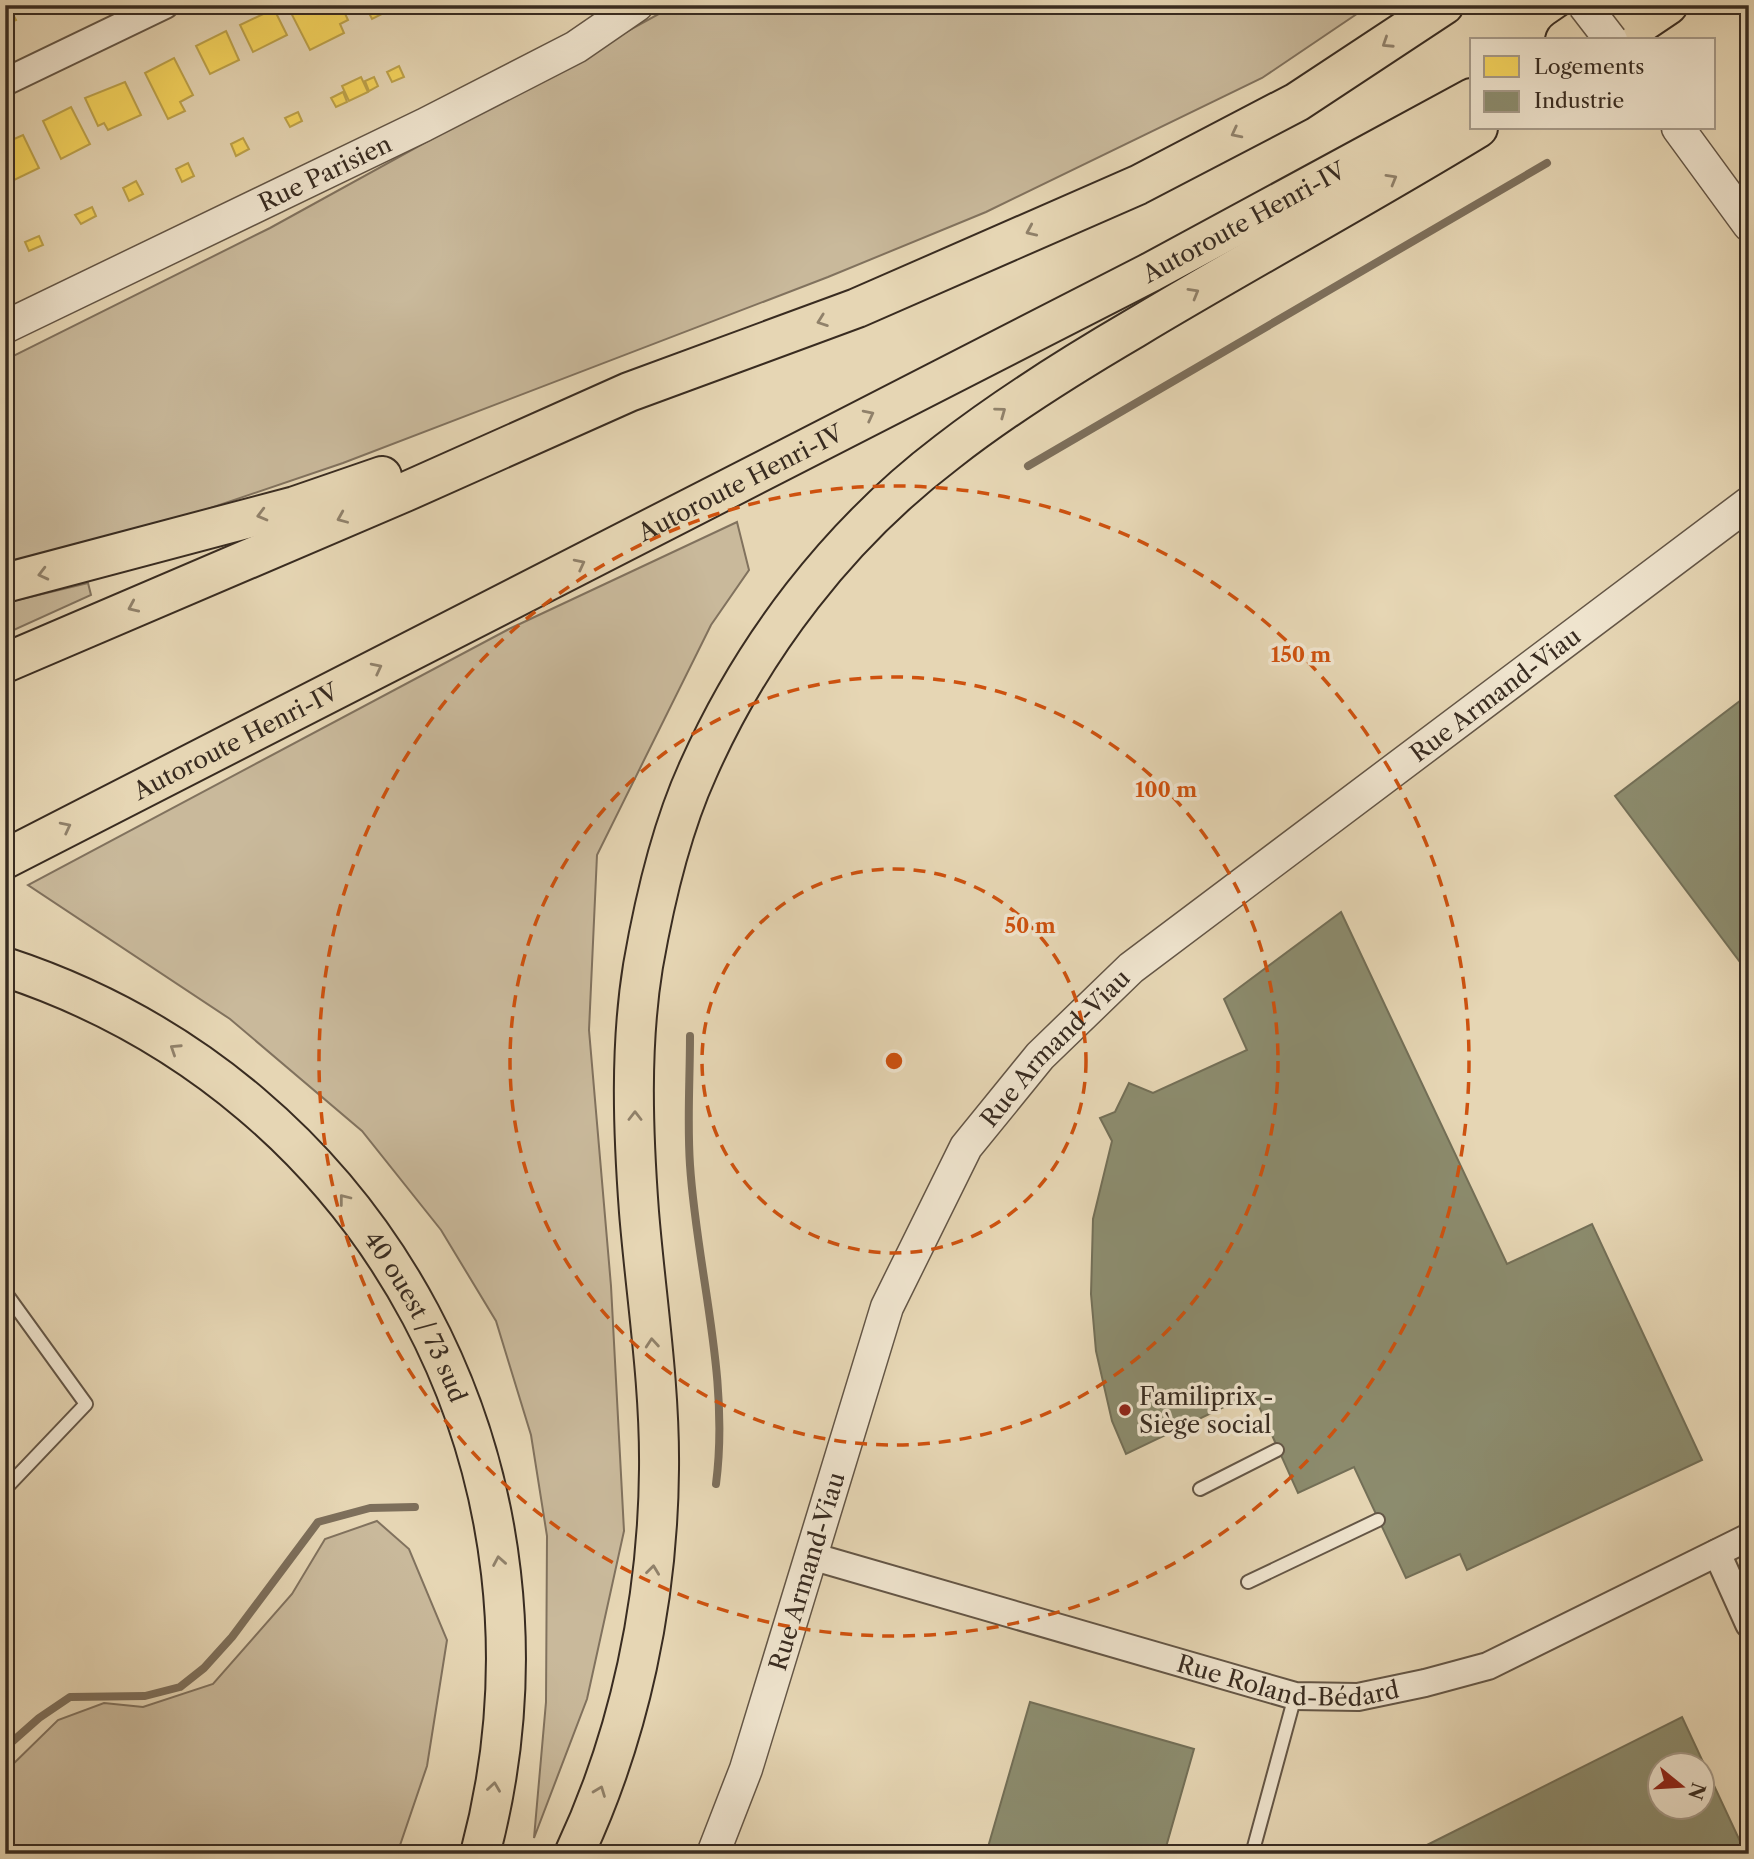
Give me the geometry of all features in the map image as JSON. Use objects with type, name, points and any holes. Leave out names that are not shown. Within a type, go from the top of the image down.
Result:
[{"type":"highway","points":[[5,583],[295,506],[629,392],[857,308],[1138,185],[1297,102],[1444,5]]},
{"type":"highway","points":[[1568,38],[1616,5]]},
{"type":"highway","points":[[1616,38],[1668,5]]},
{"type":"highway","name":"Autoroute Henri-IV","points":[[5,859],[1175,259],[1470,99]]},
{"type":"highway","points":[[574,1854],[604,1780],[625,1714],[647,1623],[655,1549],[659,1469],[656,1393],[639,1209],[634,1121],[635,1040],[642,969],[654,910],[673,843],[696,774],[728,709],[763,648],[844,547],[889,500],[946,452],[1041,384],[1475,130]]},
{"type":"highway","points":[[5,663],[405,492],[629,392]]},
{"type":"highway","name":"40 ouest / 73 sud","points":[[5,967],[96,1002],[149,1032],[220,1078],[275,1124],[332,1182],[381,1246],[422,1314],[464,1412],[488,1497],[503,1583],[506,1650],[503,1721],[491,1814],[480,1854]]},
{"type":"street","points":[[5,82],[165,5]]},
{"type":"street","name":"Rue Parisien","points":[[5,327],[424,125],[576,47],[637,5]]},
{"type":"street","points":[[1584,5],[1611,38]]},
{"type":"street","points":[[1679,130],[1749,225]]},
{"type":"street","name":"Rue Armand-Viau","points":[[713,1854],[746,1769],[887,1307],[966,1147],[1040,1056],[1131,968],[1749,503]]},
{"type":"street","name":"Rue Roland-Bédard","points":[[811,1556],[1296,1696],[1359,1697],[1489,1666],[1749,1537]]},
{"type":"street","points":[[1717,1553],[1749,1624]]},
{"type":"lane","points":[[5,1292],[86,1404],[5,1489]]},
{"type":"lane","points":[[1200,1489],[1277,1450]]},
{"type":"lane","points":[[1248,1581],[1378,1520]]},
{"type":"lane","points":[[1252,1854],[1296,1696]]},
{"type":"shaded area","points":[[675,5],[1370,5],[1262,78],[986,212],[828,277],[343,463],[72,555],[5,565],[5,360],[270,228]]},
{"type":"shaded area","points":[[737,522],[749,570],[711,625],[597,855],[589,1030],[611,1286],[624,1531],[587,1699],[534,1838],[546,1702],[547,1536],[531,1435],[496,1321],[441,1230],[362,1131],[230,1019],[28,885],[509,629]]},
{"type":"shaded area","points":[[88,583],[91,595],[5,634],[5,603]]},
{"type":"shaded area","points":[[377,1521],[409,1549],[447,1640],[427,1766],[397,1854],[5,1854],[5,1772],[58,1720],[104,1703],[143,1707],[213,1684],[292,1594],[325,1539]]},
{"type":"building: Logements","points":[[5,5],[8,5],[16,20],[5,25]]},
{"type":"building: Logements","points":[[287,5],[341,5],[348,20],[340,24],[344,33],[310,50]]},
{"type":"building: Logements","points":[[365,5],[391,5],[392,9],[372,19]]},
{"type":"building: Logements","points":[[274,9],[287,35],[253,52],[240,25]]},
{"type":"building: Logements","points":[[226,31],[239,60],[210,74],[196,46]]},
{"type":"building: Logements","points":[[174,58],[193,95],[180,102],[185,111],[168,119],[145,73]]},
{"type":"building: Logements","points":[[399,66],[404,77],[392,82],[387,72]]},
{"type":"building: Logements","points":[[361,77],[368,92],[349,101],[342,86]]},
{"type":"building: Logements","points":[[374,77],[378,86],[369,91],[365,81]]},
{"type":"building: Logements","points":[[125,82],[141,115],[108,130],[104,123],[98,126],[85,98]]},
{"type":"building: Logements","points":[[343,92],[347,102],[336,107],[331,98]]},
{"type":"building: Logements","points":[[71,107],[90,144],[61,159],[43,121]]},
{"type":"building: Logements","points":[[298,112],[302,121],[290,127],[285,118]]},
{"type":"building: Logements","points":[[23,135],[39,168],[10,182],[5,173],[5,143]]},
{"type":"building: Logements","points":[[243,138],[249,149],[236,156],[231,144]]},
{"type":"building: Logements","points":[[188,163],[194,176],[182,182],[176,169]]},
{"type":"building: Logements","points":[[136,181],[143,194],[129,201],[123,188]]},
{"type":"building: Logements","points":[[92,207],[96,216],[81,224],[75,215]]},
{"type":"building: Logements","points":[[39,236],[43,245],[29,251],[25,242]]},
{"type":"building: Industrie","points":[[1749,694],[1749,974],[1615,796]]},
{"type":"building: Industrie","points":[[1341,912],[1507,1264],[1592,1224],[1702,1460],[1467,1570],[1460,1554],[1406,1578],[1354,1467],[1298,1493],[1253,1393],[1126,1454],[1112,1421],[1096,1351],[1091,1294],[1093,1219],[1112,1141],[1100,1118],[1115,1112],[1129,1083],[1153,1093],[1247,1050],[1224,999]]},
{"type":"building: Industrie","points":[[1030,1702],[1194,1749],[1164,1854],[986,1854]]},
{"type":"building: Industrie","points":[[1682,1717],[1697,1750],[1646,1750],[1646,1820],[1716,1820],[1716,1790],[1746,1854],[1409,1854]]},
{"type":"waterway","points":[[1028,466],[1547,163]]},
{"type":"waterway","points":[[690,1036],[690,1165],[719,1404],[716,1484]]},
{"type":"waterway","points":[[5,1748],[39,1718],[70,1697],[145,1696],[180,1687],[204,1668],[232,1637],[318,1522],[370,1508],[415,1507]]},
{"type":"place","name":"Familiprix - Siège social","points":[[1125,1410]]}]
